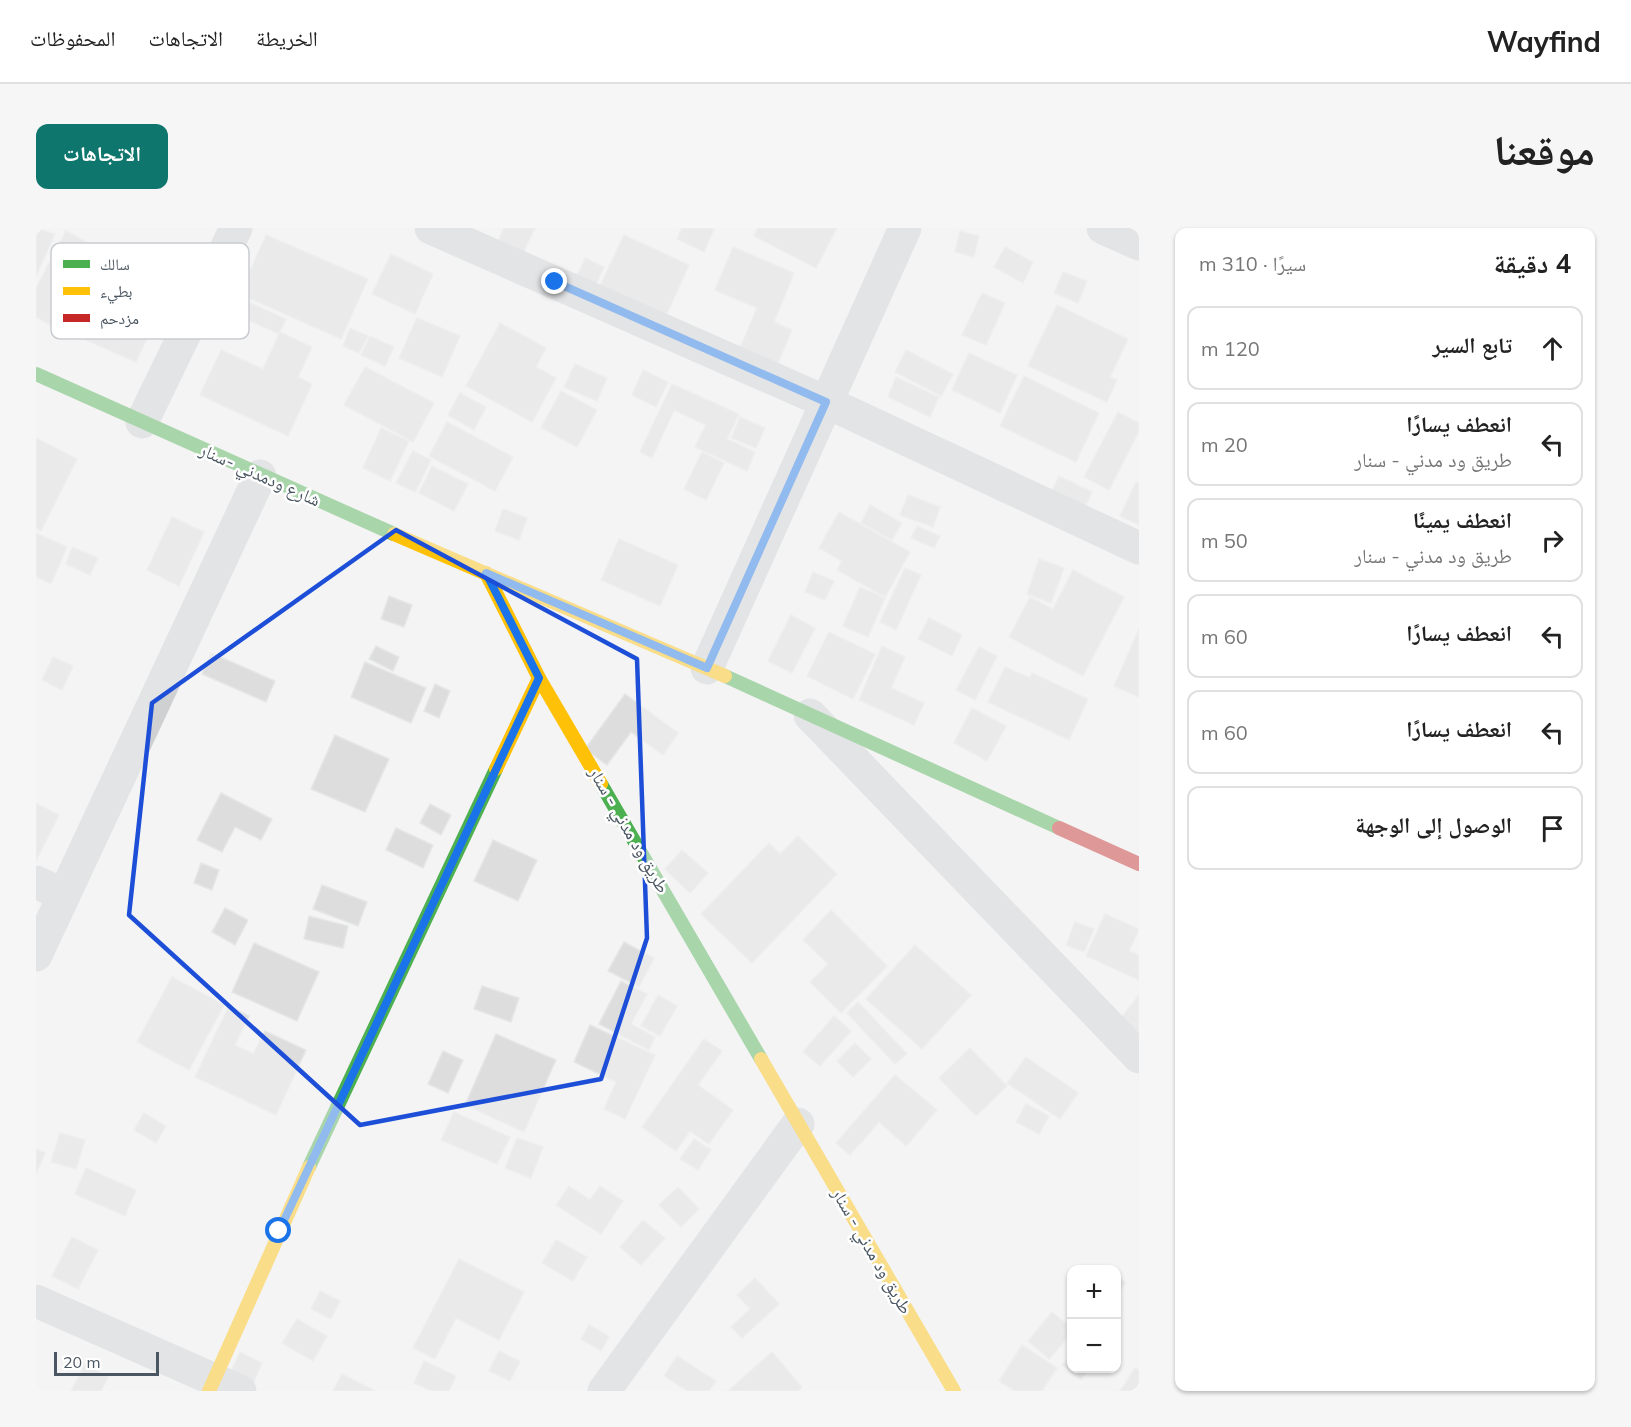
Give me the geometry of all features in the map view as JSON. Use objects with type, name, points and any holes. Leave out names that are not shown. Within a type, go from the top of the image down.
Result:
[{"type":"street","points":[[229,243],[236,228]]},
{"type":"street","points":[[431,228],[826,402],[1139,548]]},
{"type":"street","points":[[707,668],[905,228]]},
{"type":"street","points":[[1103,228],[1139,244]]},
{"type":"street","points":[[142,422],[182,339]]},
{"type":"street","name":"شارع ودمدني -سنار","points":[[36,374],[260,476],[486,573]]},
{"type":"street","points":[[36,955],[50,888],[260,476]]},
{"type":"street","points":[[486,573],[707,668],[1139,864]]},
{"type":"street","name":"طريق ود مدني - سنار","points":[[486,573],[539,678],[954,1391]]},
{"type":"street","points":[[36,1301],[221,1387],[279,1231],[539,678]]},
{"type":"street","points":[[810,715],[1139,1057]]},
{"type":"street","points":[[604,1391],[798,1124]]},
{"type":"highlighted area","points":[[396,530],[637,659],[647,938],[601,1079],[360,1125],[129,915],[152,703]]},
{"type":"building","points":[[36,228],[55,234],[36,276]]},
{"type":"building","points":[[504,228],[535,228],[521,257],[496,246]]},
{"type":"building","points":[[682,228],[714,229],[704,252],[677,239]]},
{"type":"building","points":[[758,228],[837,228],[816,268],[754,236]]},
{"type":"building","points":[[66,231],[89,243],[60,243]]},
{"type":"building","points":[[960,231],[979,236],[974,257],[955,252]]},
{"type":"building","points":[[266,235],[368,279],[341,339],[249,298],[249,274]]},
{"type":"building","points":[[624,235],[689,265],[663,322],[597,292]]},
{"type":"building","points":[[733,247],[794,273],[774,322],[792,330],[774,373],[736,357],[757,308],[715,290]]},
{"type":"building","points":[[1005,247],[1033,262],[1023,283],[994,267]]},
{"type":"building","points":[[391,254],[433,274],[415,314],[372,294]]},
{"type":"building","points":[[585,258],[604,267],[593,291],[574,283]]},
{"type":"building","points":[[51,260],[51,325],[36,317],[36,288]]},
{"type":"building","points":[[1063,272],[1087,281],[1078,303],[1054,293]]},
{"type":"building","points":[[982,293],[1005,303],[986,345],[962,335]]},
{"type":"building","points":[[249,302],[286,319],[279,334],[249,320]]},
{"type":"building","points":[[1057,305],[1128,339],[1110,377],[1117,380],[1107,402],[1028,366]]},
{"type":"building","points":[[417,318],[460,336],[442,377],[399,358]]},
{"type":"building","points":[[500,323],[546,348],[536,367],[556,378],[532,422],[466,386]]},
{"type":"building","points":[[350,328],[368,336],[359,353],[343,346]]},
{"type":"building","points":[[280,332],[312,347],[298,377],[312,384],[288,436],[200,395],[221,350],[263,369]]},
{"type":"building","points":[[370,336],[394,347],[385,366],[361,355]]},
{"type":"building","points":[[86,339],[147,339],[136,362]]},
{"type":"building","points":[[906,350],[953,374],[941,396],[895,372]]},
{"type":"building","points":[[969,353],[1017,375],[1000,413],[952,390]]},
{"type":"building","points":[[575,364],[607,378],[597,401],[564,387]]},
{"type":"building","points":[[365,367],[434,403],[413,442],[344,405]]},
{"type":"building","points":[[643,370],[668,382],[656,407],[632,395]]},
{"type":"building","points":[[1024,376],[1099,413],[1076,462],[1000,426]]},
{"type":"building","points":[[896,377],[939,397],[930,417],[888,397]]},
{"type":"building","points":[[672,384],[739,414],[727,439],[755,452],[747,471],[695,447],[706,425],[674,410],[652,458],[640,452]]},
{"type":"building","points":[[561,391],[597,410],[577,447],[541,428]]},
{"type":"building","points":[[460,393],[486,407],[474,430],[448,415]]},
{"type":"building","points":[[1118,412],[1139,423],[1139,431],[1109,490],[1084,477]]},
{"type":"building","points":[[740,417],[765,428],[756,448],[731,438]]},
{"type":"building","points":[[447,422],[513,457],[495,491],[429,456]]},
{"type":"building","points":[[381,428],[409,441],[390,481],[363,468]]},
{"type":"building","points":[[36,438],[77,459],[41,531],[36,528]]},
{"type":"building","points":[[413,451],[431,460],[415,492],[396,483]]},
{"type":"building","points":[[702,452],[724,463],[706,500],[684,489]]},
{"type":"building","points":[[432,466],[468,484],[454,511],[419,493]]},
{"type":"building","points":[[1059,476],[1092,492],[1082,513],[1049,497]]},
{"type":"building","points":[[1136,482],[1139,484],[1139,525],[1120,516]]},
{"type":"building","points":[[908,495],[940,507],[933,527],[900,515]]},
{"type":"building","points":[[870,505],[902,523],[892,540],[861,523]]},
{"type":"building","points":[[503,509],[527,518],[519,540],[495,531]]},
{"type":"building","points":[[839,512],[910,552],[885,597],[837,570],[842,561],[819,548]]},
{"type":"building","points":[[172,517],[204,532],[179,586],[147,570]]},
{"type":"building","points":[[917,526],[940,536],[934,548],[911,538]]},
{"type":"building","points":[[36,533],[67,547],[51,584],[36,577]]},
{"type":"building","points":[[619,539],[678,565],[660,606],[601,580]]},
{"type":"building","points":[[72,547],[98,558],[90,575],[66,564]]},
{"type":"building","points":[[1039,559],[1064,568],[1051,603],[1027,594]]},
{"type":"building","points":[[905,568],[921,575],[896,630],[880,622]]},
{"type":"building","points":[[1073,570],[1124,597],[1083,676],[1009,637],[1030,597],[1053,609]]},
{"type":"building","points":[[813,572],[834,581],[825,600],[805,592]]},
{"type":"building","points":[[860,587],[885,598],[868,637],[843,626]]},
{"type":"building","points":[[389,596],[412,605],[404,627],[381,619]]},
{"type":"building","points":[[791,615],[815,628],[792,673],[768,661]]},
{"type":"building","points":[[929,618],[962,635],[952,656],[918,639]]},
{"type":"building","points":[[1139,629],[1139,697],[1114,686]]},
{"type":"building","points":[[829,632],[875,654],[853,699],[807,676]]},
{"type":"building","points":[[376,646],[399,657],[393,671],[369,659]]},
{"type":"building","points":[[882,646],[905,657],[891,688],[924,703],[914,725],[859,700]]},
{"type":"building","points":[[979,647],[997,656],[975,700],[956,690]]},
{"type":"building","points":[[211,653],[275,681],[266,702],[202,674]]},
{"type":"building","points":[[53,657],[73,666],[62,690],[42,680]]},
{"type":"building","points":[[365,662],[426,688],[411,723],[351,697]]},
{"type":"building","points":[[1005,667],[1030,678],[1032,673],[1088,699],[1069,740],[988,702]]},
{"type":"building","points":[[435,684],[450,691],[439,718],[424,711]]},
{"type":"building","points":[[625,694],[678,733],[663,755],[631,732],[607,765],[585,749]]},
{"type":"building","points":[[972,708],[1006,726],[987,761],[954,743]]},
{"type":"building","points":[[335,735],[389,759],[365,812],[311,789]]},
{"type":"building","points":[[221,793],[272,819],[261,840],[235,827],[222,852],[197,840]]},
{"type":"building","points":[[36,803],[59,815],[36,861]]},
{"type":"building","points":[[430,804],[451,815],[441,835],[420,823]]},
{"type":"building","points":[[396,828],[433,845],[423,868],[386,850]]},
{"type":"building","points":[[798,836],[837,874],[752,963],[701,914],[769,843],[780,854]]},
{"type":"building","points":[[493,840],[537,860],[518,901],[474,881]]},
{"type":"building","points":[[682,850],[708,873],[690,893],[665,869]]},
{"type":"building","points":[[201,863],[219,870],[212,890],[194,883]]},
{"type":"building","points":[[322,885],[367,902],[358,926],[313,909]]},
{"type":"building","points":[[225,908],[248,920],[235,945],[212,932]]},
{"type":"building","points":[[831,910],[887,966],[841,1013],[810,982],[828,964],[803,940]]},
{"type":"building","points":[[1105,914],[1139,929],[1129,951],[1139,955],[1139,980],[1086,956]]},
{"type":"building","points":[[309,916],[348,926],[343,948],[304,939]]},
{"type":"building","points":[[1075,922],[1094,929],[1084,952],[1066,945]]},
{"type":"building","points":[[624,942],[654,958],[639,987],[608,971]]},
{"type":"building","points":[[254,943],[319,972],[297,1021],[232,992]]},
{"type":"building","points":[[915,945],[971,995],[922,1049],[866,999]]},
{"type":"building","points":[[172,977],[224,1005],[189,1070],[137,1042]]},
{"type":"building","points":[[621,981],[647,994],[631,1024],[655,1037],[649,1050],[599,1024]]},
{"type":"building","points":[[482,986],[519,998],[511,1022],[474,1009]]},
{"type":"building","points":[[658,995],[677,1006],[660,1036],[641,1026]]},
{"type":"building","points":[[1139,995],[1139,1054],[1110,1032]]},
{"type":"building","points":[[858,1002],[907,1054],[895,1064],[847,1013]]},
{"type":"building","points":[[229,1006],[249,1016],[235,1045],[253,1054],[265,1031],[306,1050],[276,1115],[195,1077]]},
{"type":"building","points":[[834,1016],[851,1031],[820,1066],[803,1052]]},
{"type":"building","points":[[590,1025],[655,1055],[625,1119],[604,1109],[616,1082],[574,1062]]},
{"type":"building","points":[[496,1034],[556,1060],[524,1132],[465,1105]]},
{"type":"building","points":[[704,1039],[722,1051],[698,1085],[733,1110],[709,1144],[690,1131],[676,1151],[642,1127]]},
{"type":"building","points":[[855,1043],[871,1059],[853,1077],[837,1061]]},
{"type":"building","points":[[970,1048],[1007,1086],[976,1116],[939,1078]]},
{"type":"building","points":[[443,1051],[463,1060],[448,1093],[428,1084]]},
{"type":"building","points":[[1026,1057],[1078,1093],[1060,1119],[1007,1083]]},
{"type":"building","points":[[895,1075],[937,1110],[906,1146],[879,1122],[850,1155],[836,1143]]},
{"type":"building","points":[[1026,1104],[1049,1116],[1039,1134],[1016,1122]]},
{"type":"building","points":[[454,1112],[510,1137],[497,1164],[441,1140]]},
{"type":"building","points":[[144,1113],[166,1126],[156,1143],[134,1130]]},
{"type":"building","points":[[60,1133],[85,1140],[76,1169],[51,1162]]},
{"type":"building","points":[[517,1138],[543,1147],[531,1178],[505,1168]]},
{"type":"building","points":[[694,1139],[711,1150],[698,1170],[680,1159]]},
{"type":"building","points":[[36,1149],[45,1153],[36,1174]]},
{"type":"building","points":[[86,1168],[136,1190],[125,1216],[75,1194]]},
{"type":"building","points":[[569,1186],[590,1200],[600,1186],[623,1201],[601,1234],[556,1205]]},
{"type":"building","points":[[678,1187],[699,1209],[681,1227],[659,1205]]},
{"type":"building","points":[[643,1220],[665,1238],[641,1265],[620,1247]]},
{"type":"building","points":[[72,1237],[98,1250],[78,1289],[52,1276]]},
{"type":"building","points":[[556,1240],[587,1257],[573,1281],[542,1263]]},
{"type":"building","points":[[459,1259],[524,1292],[499,1340],[456,1318],[435,1359],[413,1348]]},
{"type":"building","points":[[755,1278],[779,1304],[742,1338],[731,1327],[750,1309],[737,1295]]},
{"type":"building","points":[[1121,1279],[1126,1283],[1121,1290]]},
{"type":"building","points":[[320,1291],[340,1301],[331,1319],[311,1309]]},
{"type":"building","points":[[1052,1312],[1067,1324],[1067,1339],[1049,1359],[1028,1341]]},
{"type":"building","points":[[297,1319],[327,1336],[313,1361],[282,1343]]},
{"type":"building","points":[[589,1325],[609,1336],[601,1351],[581,1339]]},
{"type":"building","points":[[1022,1345],[1057,1368],[1042,1391],[1015,1391],[999,1381]]},
{"type":"building","points":[[499,1351],[520,1361],[510,1381],[489,1371]]},
{"type":"building","points":[[240,1352],[262,1363],[250,1391],[222,1391]]},
{"type":"building","points":[[772,1352],[802,1387],[798,1391],[728,1391]]},
{"type":"building","points":[[677,1356],[716,1381],[709,1391],[688,1391],[664,1376]]},
{"type":"building","points":[[1067,1359],[1067,1369],[1062,1365]]},
{"type":"building","points":[[424,1361],[456,1376],[449,1391],[432,1391],[414,1383]]},
{"type":"building","points":[[85,1364],[108,1377],[101,1391],[71,1391]]},
{"type":"building","points":[[1135,1368],[1139,1370],[1139,1391],[1120,1391]]},
{"type":"building","points":[[1072,1373],[1086,1373],[1081,1380]]},
{"type":"building","points":[[342,1374],[375,1391],[333,1391]]},
{"type":"traffic: fast","points":[[36,374],[394,534]]},
{"type":"traffic: fast","points":[[725,676],[1059,828]]},
{"type":"traffic: fast","points":[[309,1167],[496,769]]},
{"type":"traffic: fast","points":[[601,784],[761,1059]]},
{"type":"traffic: slow","points":[[394,534],[725,676]]},
{"type":"traffic: slow","points":[[486,573],[539,678],[601,784]]},
{"type":"traffic: slow","points":[[496,769],[539,678]]},
{"type":"traffic: slow","points":[[761,1059],[954,1391]]},
{"type":"traffic: slow","points":[[209,1391],[309,1167]]},
{"type":"traffic: jam","points":[[1059,828],[1139,864]]},
{"type":"route","points":[[279,1231],[539,678],[486,573],[707,668],[826,402],[555,282]]}]
